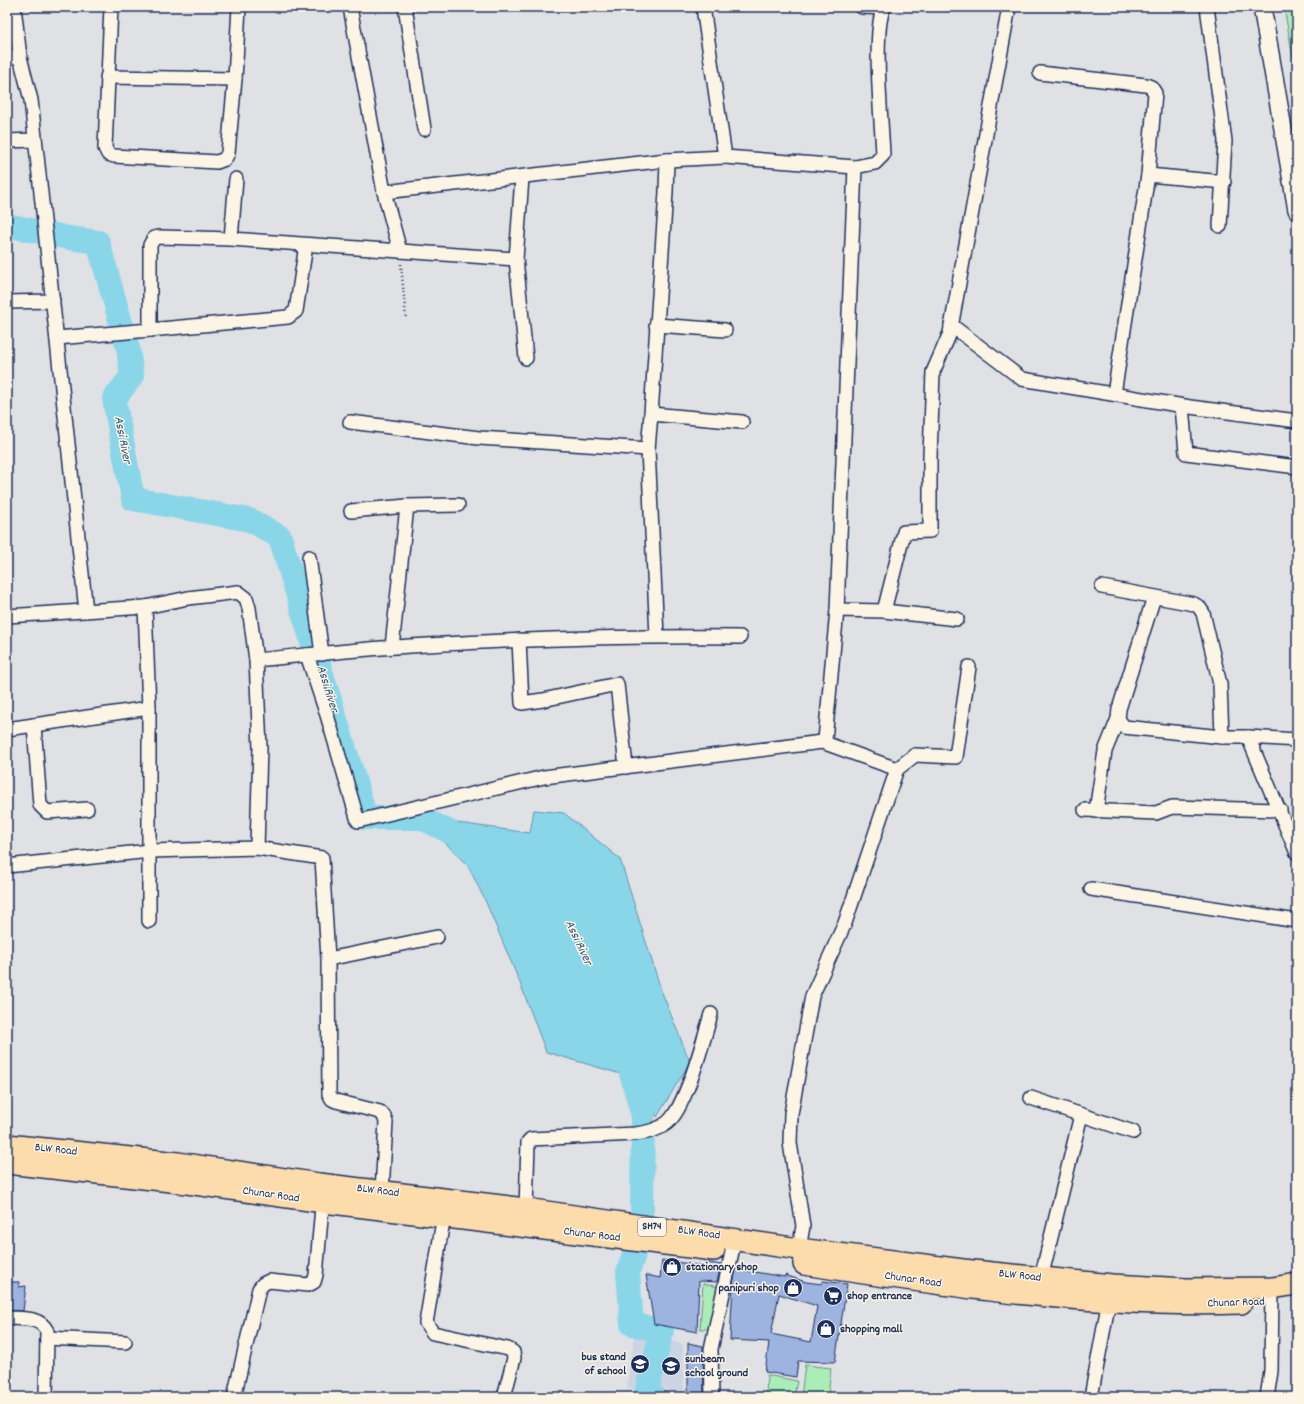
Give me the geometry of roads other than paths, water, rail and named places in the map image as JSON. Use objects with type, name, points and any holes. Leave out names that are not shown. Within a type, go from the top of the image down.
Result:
[{"type":"main road","name":"BLW Road","points":[[7,1145],[178,1163],[323,1193],[382,1191],[445,1208],[526,1209],[624,1231],[733,1245],[799,1249],[940,1275],[1040,1278],[1110,1293],[1186,1289],[1272,1295],[1297,1284]]},
{"type":"main road","name":"Chunar Road","points":[[7,1163],[180,1182],[323,1193],[624,1231]]},
{"type":"main road","name":"Chunar Road","points":[[733,1245],[940,1275],[993,1291],[1110,1293]]},
{"type":"main road","name":"Chunar Road","points":[[1272,1295],[1297,1298]]},
{"type":"street","points":[[14,7],[20,57],[31,100],[86,611]]},
{"type":"street","points":[[111,7],[105,148],[108,154],[114,156],[217,162],[225,160],[228,153],[235,79],[239,7]]},
{"type":"street","points":[[350,7],[384,192],[400,251]]},
{"type":"street","points":[[405,7],[424,129]]},
{"type":"street","points":[[703,7],[725,157]]},
{"type":"street","points":[[384,192],[522,178],[667,160],[725,157],[855,167],[875,164],[884,156],[879,68],[879,21],[884,7],[862,7]]},
{"type":"street","points":[[884,611],[904,532],[930,531],[930,457],[933,372],[950,333],[1010,7]]},
{"type":"street","points":[[1207,7],[1225,141],[1224,182],[1220,226]]},
{"type":"street","points":[[1262,7],[1297,210]]},
{"type":"street","points":[[7,57],[20,57]]},
{"type":"street","points":[[1040,73],[1111,80],[1151,87],[1155,93],[1148,175],[1114,394]]},
{"type":"street","points":[[107,77],[235,79]]},
{"type":"street","points":[[7,141],[35,140]]},
{"type":"street","points":[[657,636],[648,449],[667,160]]},
{"type":"street","points":[[822,742],[826,738],[831,660],[837,610],[855,167]]},
{"type":"street","points":[[1148,175],[1224,182]]},
{"type":"street","points":[[522,178],[516,259],[526,358]]},
{"type":"street","points":[[231,239],[236,179]]},
{"type":"street","points":[[150,330],[150,245],[154,238],[231,239],[306,246],[516,259]]},
{"type":"street","points":[[57,338],[288,317],[293,315],[296,311],[306,246]]},
{"type":"street","points":[[7,302],[53,301]]},
{"type":"street","points":[[656,325],[725,330]]},
{"type":"street","points":[[951,325],[1022,379],[1182,406],[1297,421]]},
{"type":"street","points":[[1182,406],[1186,453],[1297,467]]},
{"type":"street","points":[[651,414],[742,422]]},
{"type":"street","points":[[350,422],[479,438],[648,449]]},
{"type":"street","points":[[351,511],[407,506],[458,505]]},
{"type":"street","points":[[392,647],[407,506]]},
{"type":"street","points":[[309,557],[322,654]]},
{"type":"street","points":[[1102,587],[1194,604],[1199,607],[1203,613],[1220,684],[1222,737]]},
{"type":"street","points":[[7,616],[145,607],[188,598],[238,592],[246,598],[249,608],[256,660],[260,748],[257,848]]},
{"type":"street","points":[[1154,596],[1119,709],[1118,719],[1105,751],[1091,811],[1156,813],[1172,807],[1280,810]]},
{"type":"street","points":[[145,607],[149,708],[149,921]]},
{"type":"street","points":[[837,610],[884,611],[957,619]]},
{"type":"street","points":[[256,660],[392,647],[519,640],[657,636],[740,637]]},
{"type":"street","points":[[519,640],[522,703],[617,684],[626,766]]},
{"type":"street","points":[[307,655],[327,715],[358,821],[544,777],[822,742],[897,769]]},
{"type":"street","points":[[799,1249],[803,1226],[790,1143],[791,1114],[812,996],[845,923],[897,769],[915,755],[956,757],[969,666]]},
{"type":"street","points":[[7,729],[149,708]]},
{"type":"street","points":[[1118,719],[1124,727],[1222,737],[1297,740]]},
{"type":"street","points":[[34,725],[40,805],[47,812],[87,809]]},
{"type":"street","points":[[1248,737],[1280,810],[1297,854]]},
{"type":"street","points":[[7,866],[150,851],[257,848],[322,858],[328,959],[330,1094],[332,1099],[336,1101],[380,1112],[384,1116],[386,1122],[382,1191]]},
{"type":"street","points":[[1091,889],[1297,921]]},
{"type":"street","points":[[328,959],[437,938]]},
{"type":"street","points":[[526,1209],[527,1145],[531,1139],[641,1133],[668,1122],[682,1099],[691,1078],[711,1014]]},
{"type":"street","points":[[1031,1098],[1132,1132]]},
{"type":"street","points":[[1040,1278],[1081,1115]]},
{"type":"street","points":[[234,1397],[259,1289],[263,1284],[269,1281],[308,1285],[314,1282],[323,1193]]},
{"type":"street","points":[[445,1208],[426,1323],[433,1333],[508,1349],[513,1352],[514,1358],[504,1397]]},
{"type":"street","points":[[712,1397],[711,1349],[733,1245]]},
{"type":"street","points":[[1091,1397],[1110,1293]]},
{"type":"street","points":[[1267,1397],[1271,1371],[1272,1295]]},
{"type":"street","points":[[7,1318],[37,1320],[45,1326],[47,1338],[46,1397]]},
{"type":"street","points":[[47,1338],[124,1342]]},
{"type":"water","points":[[534,810],[564,813],[620,859],[661,990],[690,1062],[657,1117],[624,1075],[546,1052],[520,983],[485,900],[468,866],[421,818],[530,833]]},
{"type":"waterway","name":"Assi River","points":[[7,225],[69,238],[98,242],[128,348],[132,376],[114,399],[133,499],[250,520],[280,537],[366,818],[421,818],[450,832]]},
{"type":"waterway","name":"Assi River","points":[[627,1059],[643,1116],[642,1209]]},
{"type":"waterway","name":"Assi River","points":[[636,1248],[628,1272],[632,1324],[662,1331],[646,1394],[654,1397]]},
{"type":"place","name":"stationary shop","points":[[672,1267]]},
{"type":"place","name":"panipuri shop","points":[[793,1288]]},
{"type":"place","name":"shop entrance","points":[[833,1296]]},
{"type":"place","name":"shopping mall","points":[[826,1329]]},
{"type":"place","name":"bus stand of school","points":[[640,1364]]},
{"type":"place","name":"sunbeam school ground","points":[[671,1366]]}]
